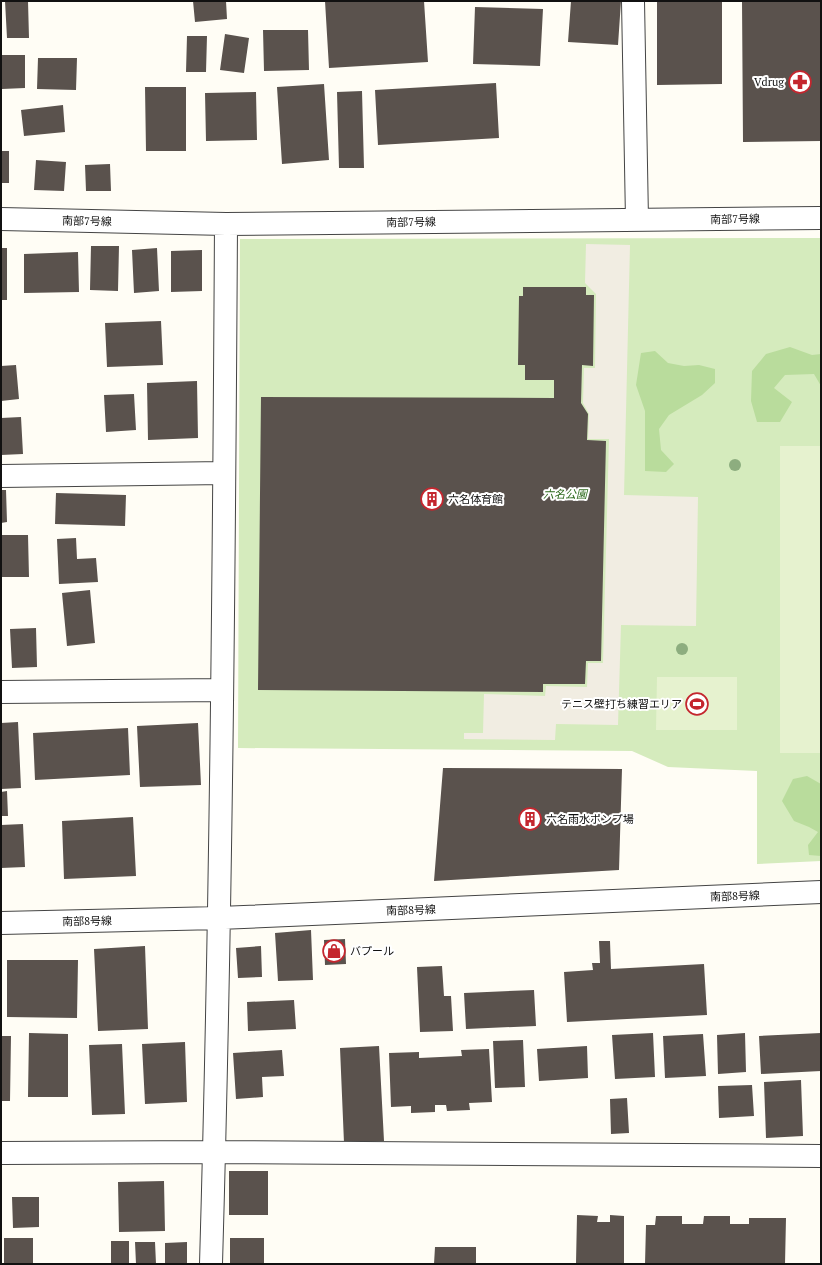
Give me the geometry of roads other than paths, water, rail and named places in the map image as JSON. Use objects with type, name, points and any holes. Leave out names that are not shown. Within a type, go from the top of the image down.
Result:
[{"type":"street","points":[[633,1],[637,220]]},
{"type":"street","name":"南部7号線","points":[[1,219],[226,224],[821,218]]},
{"type":"street","points":[[211,1264],[219,918],[226,224]]},
{"type":"street","points":[[1,476],[224,473]]},
{"type":"street","points":[[1,692],[222,690]]},
{"type":"street","name":"南部8号線","points":[[1,924],[219,918],[821,892]]},
{"type":"street","points":[[1,1153],[214,1152],[821,1156]]},
{"type":"place","name":"Vdrug","points":[[800,82]]},
{"type":"place","name":"六名体育館","points":[[432,499]]},
{"type":"place","name":"テニス壁打ち練習エリア","points":[[697,704]]},
{"type":"place","name":"六名雨水ポンプ場","points":[[530,819]]},
{"type":"place","name":"バプール","points":[[334,951]]},
{"type":"park label","name":"六名公園","points":[[565,494]]}]
